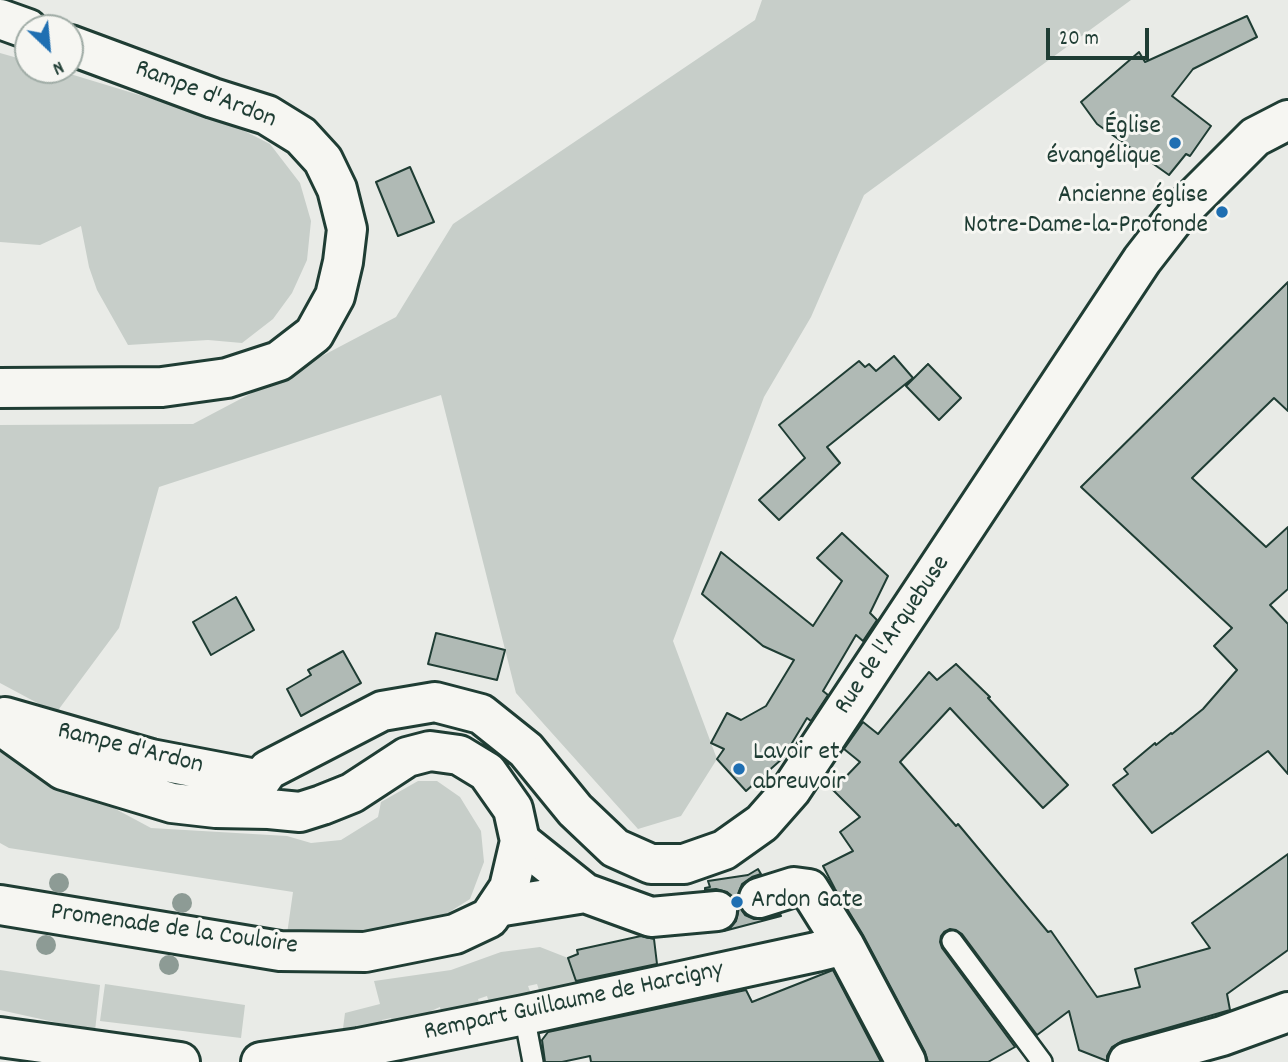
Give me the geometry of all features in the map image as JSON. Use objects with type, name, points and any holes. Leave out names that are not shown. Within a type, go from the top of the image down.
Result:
[{"type":"street","name":"Rampe d'Ardon","points":[[0,388],[162,387],[227,377],[279,361],[314,334],[335,296],[347,229],[337,189],[324,160],[300,136],[267,115],[84,50]]},
{"type":"street","name":"Rue de l'Arquebuse","points":[[265,794],[268,770],[382,711],[435,702],[481,714],[526,750],[575,810],[615,848],[651,864],[684,864],[724,850],[762,823],[791,790],[1142,260],[1177,215],[1255,137],[1288,120]]},
{"type":"street","name":"Rampe d'Ardon","points":[[0,715],[265,794]]},
{"type":"street","name":"Rampe d'Ardon","points":[[0,725],[63,769],[172,803],[216,808],[265,794]]},
{"type":"street","name":"Promenade de la Couloire","points":[[0,905],[281,951],[365,952],[455,934],[489,918],[509,888],[520,841],[513,809],[487,772],[458,755],[430,751],[407,757],[352,793],[300,812],[265,794]]},
{"type":"street","points":[[520,841],[585,893],[651,917],[717,911]]},
{"type":"street","points":[[759,898],[793,887],[809,889],[844,945],[906,1062]]},
{"type":"street","points":[[497,907],[585,893]]},
{"type":"street","name":"Rempart Guillaume de Harcigny","points":[[261,1062],[359,1048],[524,1015],[844,945]]},
{"type":"street","points":[[1128,1062],[1223,1043],[1288,1012]]},
{"type":"street","points":[[0,1037],[180,1062]]},
{"type":"lane","points":[[952,941],[1042,1062]]},
{"type":"lane","points":[[524,1015],[533,1062]]},
{"type":"shaded area","points":[[762,0],[1131,0],[864,195],[811,317],[764,397],[673,641],[717,759],[681,816],[638,829],[516,693],[441,395],[159,487],[119,628],[56,713],[0,683],[0,425],[193,424],[396,317],[453,224],[755,20]]},
{"type":"shaded area","points":[[0,53],[14,57],[14,84],[84,84],[84,78],[225,121],[270,144],[300,183],[311,221],[307,260],[292,293],[273,319],[242,343],[208,340],[128,345],[97,290],[89,267],[81,226],[40,245],[0,242]]},
{"type":"shaded area","points":[[0,747],[151,828],[287,836],[311,843],[341,840],[378,817],[381,802],[418,781],[437,781],[460,797],[481,831],[484,862],[470,899],[432,923],[361,933],[287,934],[293,892],[9,848],[0,843]]},
{"type":"shaded area","points":[[540,947],[568,958],[576,983],[540,993],[537,984],[528,986],[531,994],[490,1006],[487,996],[478,999],[480,1007],[442,1017],[440,1007],[431,1011],[433,1019],[395,1027],[391,1018],[382,1020],[384,1027],[342,1036],[345,1013],[380,1004],[374,981],[451,970],[501,952]]},
{"type":"shaded area","points":[[0,970],[100,985],[95,1031],[0,1010]]},
{"type":"shaded area","points":[[105,984],[245,1005],[241,1038],[100,1021]]},
{"type":"building","points":[[1247,16],[1257,37],[1193,69],[1172,96],[1211,126],[1190,156],[1186,154],[1169,175],[1097,124],[1081,102],[1139,52],[1145,62]]},
{"type":"building","points":[[410,167],[434,222],[398,236],[376,182]]},
{"type":"building","points":[[1288,282],[1288,411],[1274,398],[1192,478],[1266,547],[1288,527],[1288,589],[1270,605],[1288,624],[1288,774],[1268,751],[1152,833],[1113,785],[1128,774],[1124,769],[1203,709],[1237,670],[1214,646],[1232,628],[1081,487]]},
{"type":"building","points":[[894,356],[913,378],[827,447],[840,463],[779,520],[759,500],[805,458],[779,425],[859,361],[865,367],[869,364],[876,371]]},
{"type":"building","points":[[928,364],[961,398],[939,420],[906,386]]},
{"type":"building","points":[[842,533],[888,576],[870,613],[877,620],[863,641],[856,635],[823,691],[828,695],[811,721],[807,718],[783,758],[746,791],[717,759],[724,749],[711,743],[727,713],[741,720],[766,706],[794,660],[763,646],[702,594],[721,552],[813,626],[842,581],[817,558]]},
{"type":"building","points":[[236,597],[254,630],[211,655],[193,622]]},
{"type":"building","points":[[436,633],[505,650],[497,680],[428,664]]},
{"type":"building","points":[[343,651],[361,683],[301,716],[287,689],[311,675],[308,670]]},
{"type":"building","points":[[956,664],[990,697],[988,698],[1068,785],[1043,808],[950,708],[900,762],[956,826],[958,824],[1048,932],[1051,931],[1097,997],[1140,987],[1135,969],[1210,948],[1192,923],[1288,854],[1288,950],[1227,994],[1230,1010],[1122,1041],[1112,1047],[1107,1061],[1079,1050],[1069,1011],[1037,1035],[962,934],[950,929],[941,936],[942,948],[1015,1047],[988,1062],[928,1062],[863,935],[823,866],[853,851],[840,832],[860,817],[833,790],[860,762],[844,749],[863,722],[878,734],[929,672],[937,680]]},
{"type":"building","points":[[758,869],[761,874],[742,884],[738,905],[745,915],[754,919],[781,916],[724,931],[736,921],[739,908],[735,899],[727,892],[705,890],[710,887],[708,881],[748,875]]},
{"type":"building","points":[[641,936],[654,939],[657,964],[576,981],[568,958],[578,954],[577,950]]},
{"type":"building","points":[[833,970],[881,1062],[591,1062],[590,1056],[562,1062],[545,1062],[542,1040],[548,1032],[746,990],[752,1002]]},
{"type":"place","name":"Église évangélique","points":[[1175,143]]},
{"type":"place","name":"Ancienne église Notre-Dame-la-Profonde","points":[[1222,212]]},
{"type":"place","name":"Lavoir et abreuvoir","points":[[739,769]]},
{"type":"place","name":"Ardon Gate","points":[[737,902]]}]
